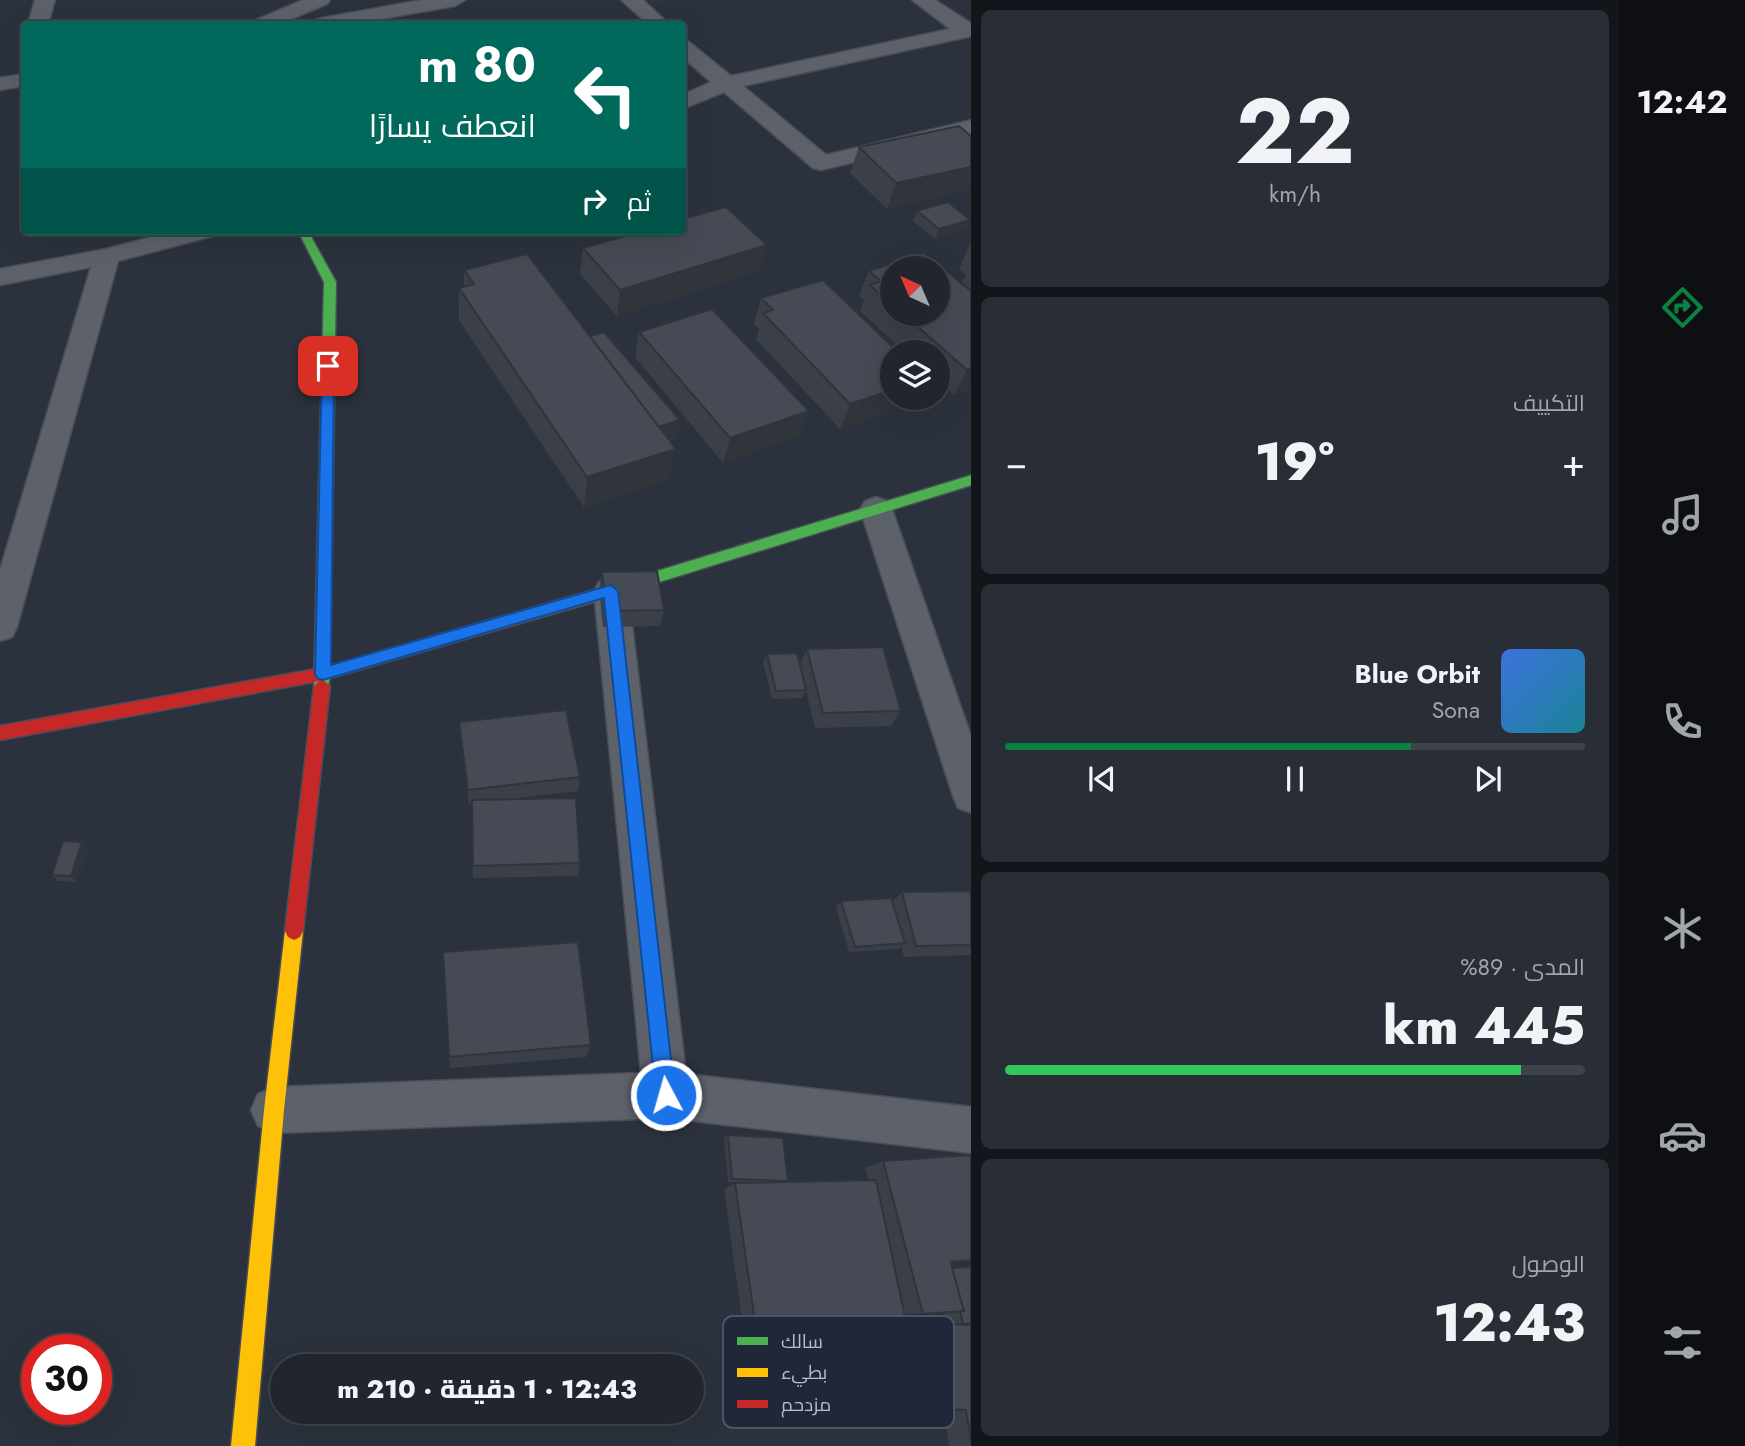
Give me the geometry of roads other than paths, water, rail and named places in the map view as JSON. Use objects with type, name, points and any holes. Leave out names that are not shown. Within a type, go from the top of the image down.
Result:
[{"type":"street","points":[[39,21],[45,0]]},
{"type":"street","points":[[289,19],[320,0]]},
{"type":"street","points":[[339,21],[455,0]]},
{"type":"street","points":[[631,0],[656,21]]},
{"type":"street","points":[[922,0],[969,31]]},
{"type":"street","points":[[686,101],[724,84],[969,31]]},
{"type":"street","points":[[686,50],[821,163],[971,127]]},
{"type":"street","points":[[0,84],[21,80]]},
{"type":"street","points":[[0,277],[107,257],[189,235]]},
{"type":"street","points":[[243,1446],[274,1111],[323,674],[330,282],[305,235]]},
{"type":"street","points":[[0,627],[107,257]]},
{"type":"street","points":[[0,733],[323,674],[611,591],[971,480]]},
{"type":"street","points":[[876,509],[971,796]]},
{"type":"street","points":[[611,591],[666,1095]]},
{"type":"street","points":[[274,1111],[666,1095],[971,1130]]}]
